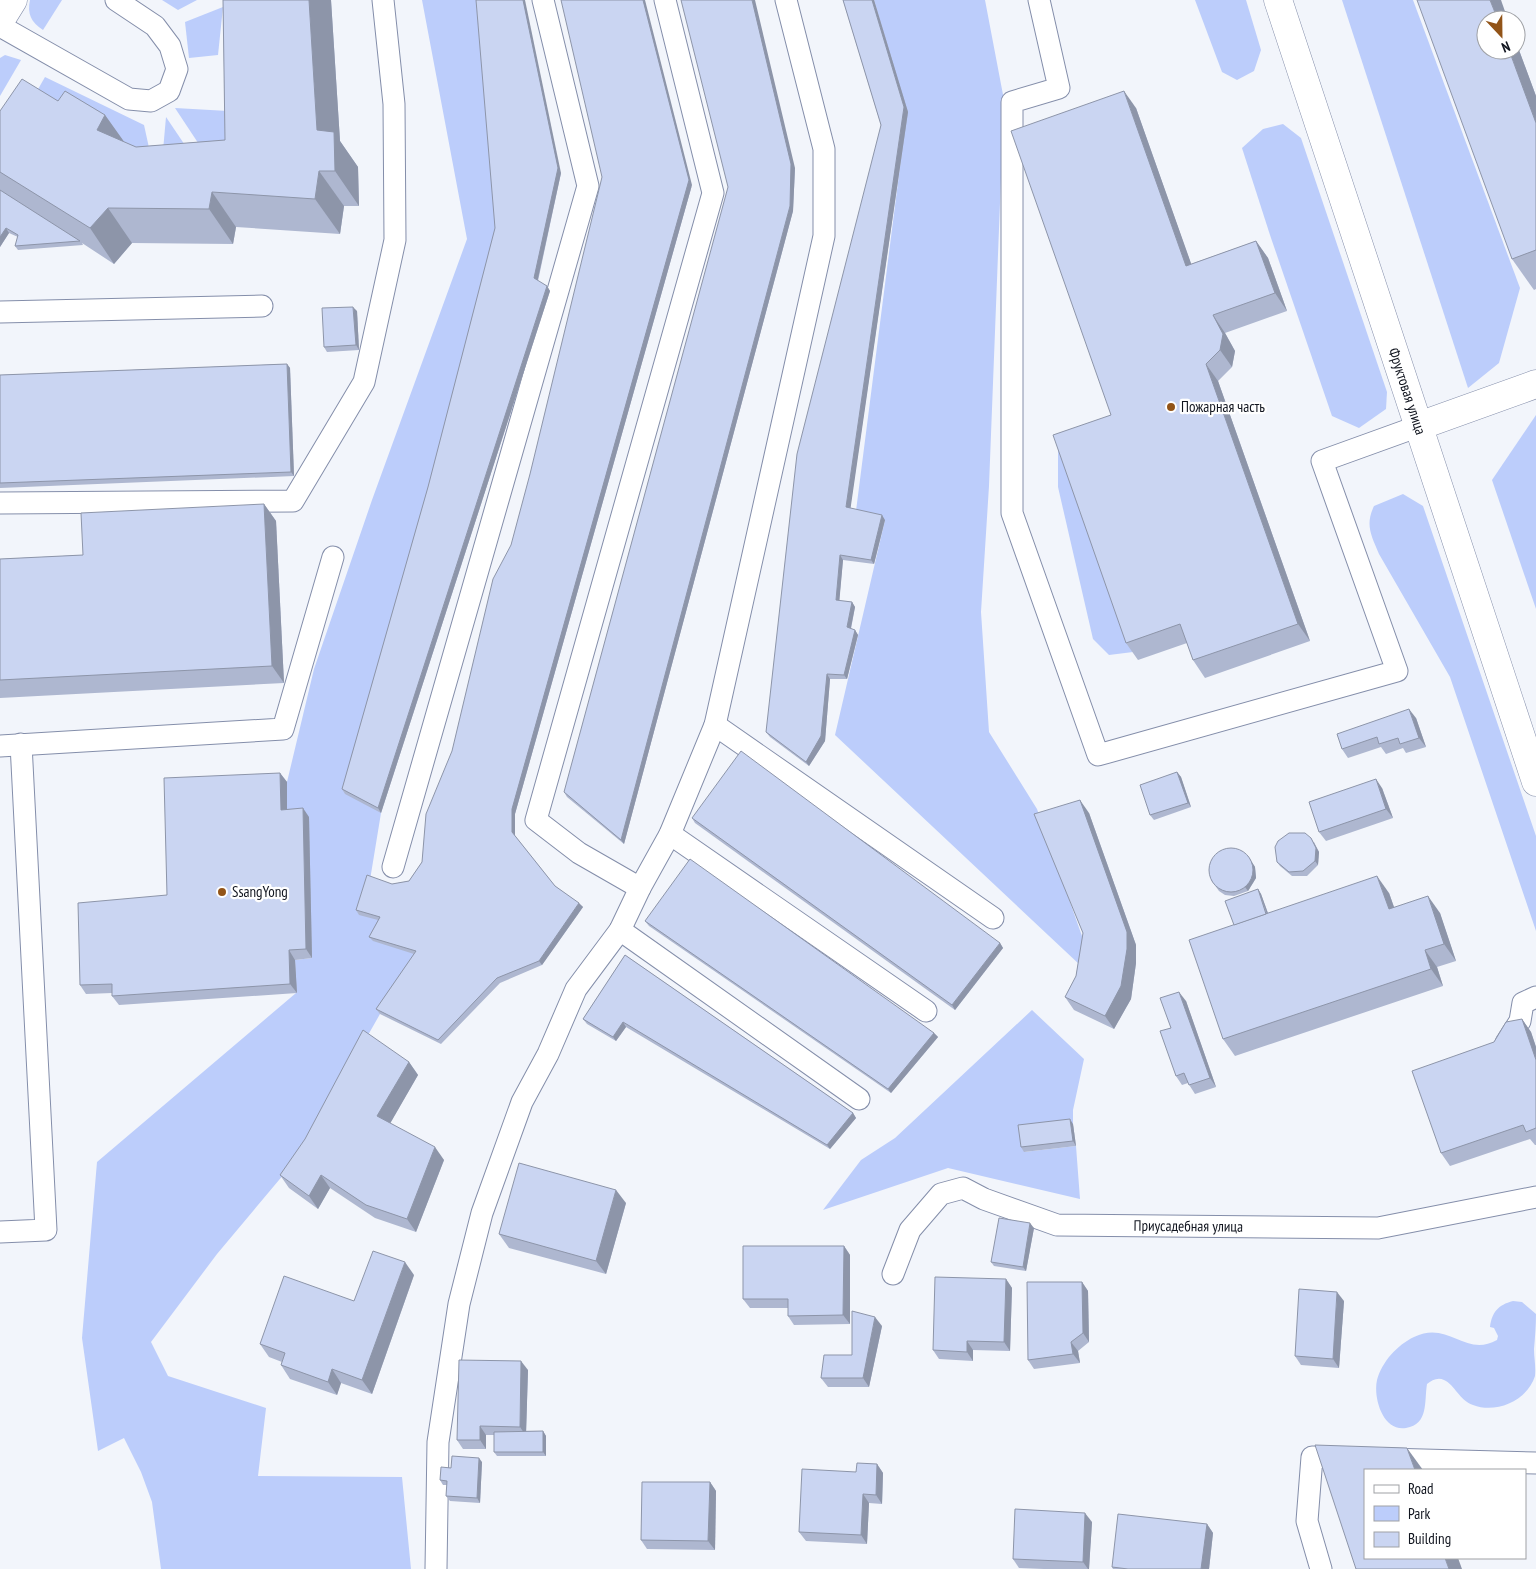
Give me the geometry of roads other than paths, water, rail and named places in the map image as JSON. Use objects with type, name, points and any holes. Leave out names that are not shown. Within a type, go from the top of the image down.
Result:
[{"type":"street","points":[[0,21],[13,0]]},
{"type":"street","name":"Фруктовая улица","points":[[1278,0],[1536,782]]},
{"type":"street","points":[[1419,426],[1536,384]]},
{"type":"lane","points":[[0,26],[129,99],[151,101],[169,90],[178,69],[170,46],[155,26],[116,0]]},
{"type":"lane","points":[[0,503],[293,501],[364,382],[394,240],[394,104],[383,0]]},
{"type":"lane","points":[[393,866],[588,186],[543,0]]},
{"type":"lane","points":[[640,888],[578,852],[536,820],[714,193],[665,0]]},
{"type":"lane","points":[[436,1569],[438,1442],[459,1304],[482,1213],[522,1102],[548,1054],[576,989],[620,930],[640,888],[670,834],[715,725],[824,236],[824,148],[786,0]]},
{"type":"lane","points":[[1039,0],[1059,88],[1012,102],[1012,513],[1098,755],[1397,671],[1322,461],[1419,426]]},
{"type":"lane","points":[[0,312],[262,306]]},
{"type":"lane","points":[[0,1232],[46,1230],[10,745],[283,729],[333,557]]},
{"type":"lane","points":[[715,725],[993,918]]},
{"type":"lane","points":[[670,834],[926,1011]]},
{"type":"lane","points":[[620,930],[859,1098]]},
{"type":"lane","points":[[1503,1048],[1520,1021],[1523,1002],[1536,998]]},
{"type":"lane","name":"Приусадебная улица","points":[[893,1274],[910,1230],[941,1194],[962,1188],[1057,1225],[1378,1228],[1536,1197]]},
{"type":"lane","points":[[1321,1569],[1307,1521],[1312,1457],[1536,1463]]},
{"type":"place","name":"Пожарная часть","points":[[1171,407]]},
{"type":"place","name":"SsangYong","points":[[222,892]]}]
